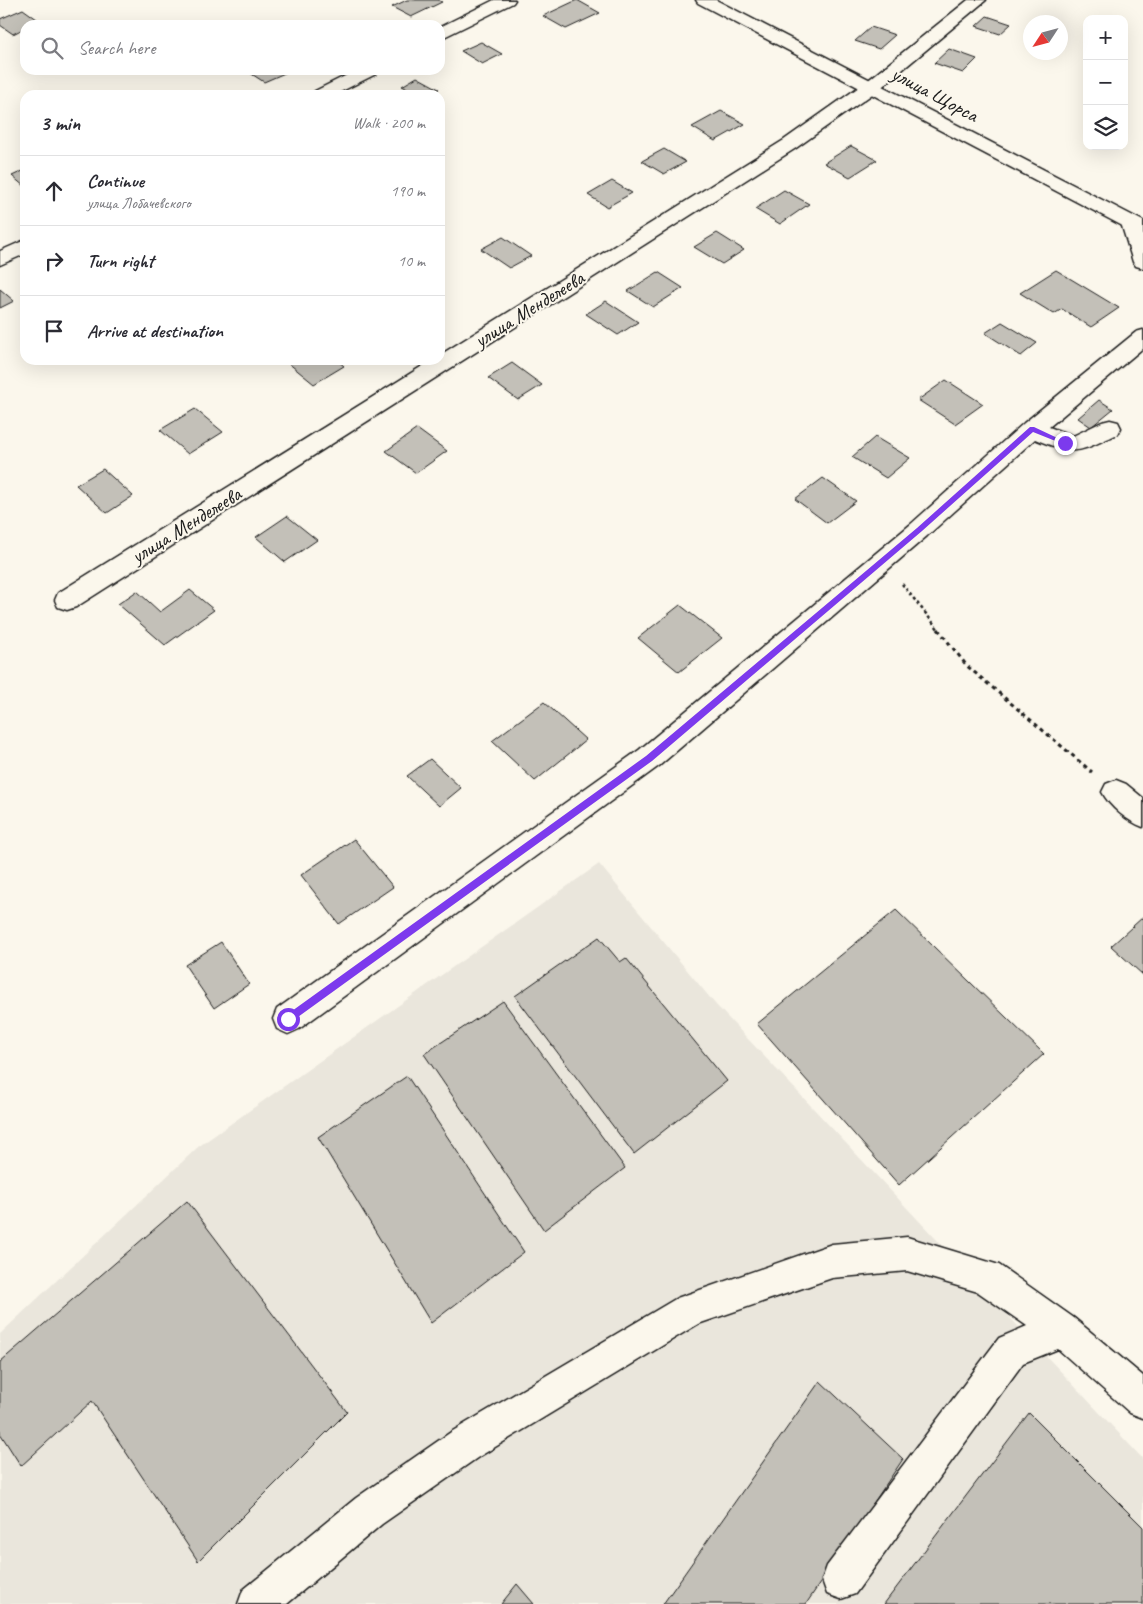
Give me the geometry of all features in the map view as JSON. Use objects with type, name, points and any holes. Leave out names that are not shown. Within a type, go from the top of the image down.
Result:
[{"type":"street","points":[[445,31],[507,0]]},
{"type":"street","name":"улица Щорса","points":[[705,0],[1137,226]]},
{"type":"street","name":"улица Менделеева","points":[[445,362],[790,144],[872,86],[978,0]]},
{"type":"street","points":[[331,90],[360,75]]},
{"type":"street","points":[[1137,226],[1143,262]]},
{"type":"street","points":[[0,259],[20,249]]},
{"type":"street","points":[[288,1019],[649,758],[880,562],[1032,429],[1143,337]]},
{"type":"street","name":"улица Менделеева","points":[[67,600],[440,365]]},
{"type":"street","points":[[1032,429],[1065,443],[1075,444],[1110,428]]},
{"type":"street","points":[[1116,792],[1143,815]]},
{"type":"street","points":[[257,1604],[370,1511],[464,1445],[690,1310],[832,1261],[907,1254],[987,1277],[1062,1330],[1143,1400]]},
{"type":"street","points":[[841,1580],[1011,1350],[1062,1330]]},
{"type":"path","points":[[880,562],[907,589],[967,666],[1116,792]]},
{"type":"shaded area","points":[[599,864],[716,1005],[1143,1459],[1143,1604],[0,1604],[0,1334],[198,1147]]},
{"type":"building","points":[[407,0],[438,0],[442,2],[411,17],[392,7]]},
{"type":"building","points":[[577,0],[600,13],[566,29],[543,16]]},
{"type":"building","points":[[23,9],[38,20],[20,20],[20,30],[13,34],[0,25],[0,19]]},
{"type":"building","points":[[987,16],[1011,24],[1000,34],[976,26]]},
{"type":"building","points":[[871,27],[895,35],[879,49],[855,41]]},
{"type":"building","points":[[481,42],[502,54],[482,64],[461,51]]},
{"type":"building","points":[[949,49],[977,59],[963,73],[934,63]]},
{"type":"building","points":[[253,75],[280,75],[264,82]]},
{"type":"building","points":[[417,77],[439,89],[410,90],[402,86]]},
{"type":"building","points":[[721,111],[745,124],[715,141],[692,127]]},
{"type":"building","points":[[851,146],[877,160],[850,177],[824,163]]},
{"type":"building","points":[[664,149],[686,162],[664,174],[642,161]]},
{"type":"building","points":[[20,172],[20,183],[12,176]]},
{"type":"building","points":[[612,181],[632,193],[607,207],[588,195]]},
{"type":"building","points":[[784,190],[809,204],[780,224],[755,209]]},
{"type":"building","points":[[717,233],[744,250],[722,264],[694,247]]},
{"type":"building","points":[[503,237],[531,256],[509,268],[481,249]]},
{"type":"building","points":[[1056,270],[1119,308],[1091,327],[1062,309],[1054,314],[1020,293]]},
{"type":"building","points":[[658,272],[683,288],[653,307],[628,291]]},
{"type":"building","points":[[0,289],[14,301],[0,308]]},
{"type":"building","points":[[606,301],[638,322],[618,335],[586,314]]},
{"type":"building","points":[[1002,322],[1037,343],[1021,356],[985,333]]},
{"type":"building","points":[[512,363],[542,385],[518,400],[488,378]]},
{"type":"building","points":[[291,365],[344,366],[314,384]]},
{"type":"building","points":[[946,380],[983,404],[955,424],[918,400]]},
{"type":"building","points":[[1099,400],[1113,409],[1091,427],[1078,418]]},
{"type":"building","points":[[195,409],[223,432],[188,454],[160,430]]},
{"type":"building","points":[[417,429],[447,451],[416,473],[386,451]]},
{"type":"building","points":[[875,437],[910,458],[886,478],[852,457]]},
{"type":"building","points":[[103,469],[133,496],[107,513],[76,485]]},
{"type":"building","points":[[823,478],[856,501],[827,523],[795,499]]},
{"type":"building","points":[[287,516],[317,540],[285,562],[256,537]]},
{"type":"building","points":[[190,590],[214,610],[165,645],[118,604],[137,591],[160,612]]},
{"type":"building","points":[[680,605],[722,638],[679,672],[638,638]]},
{"type":"building","points":[[544,702],[586,740],[535,781],[492,741]]},
{"type":"building","points":[[430,759],[461,788],[439,806],[407,776]]},
{"type":"building","points":[[354,839],[393,887],[339,924],[301,875]]},
{"type":"building","points":[[896,910],[1044,1054],[899,1185],[757,1024]]},
{"type":"building","points":[[1143,917],[1143,975],[1111,946]]},
{"type":"building","points":[[599,937],[620,962],[626,958],[727,1081],[634,1154],[515,996]]},
{"type":"building","points":[[221,942],[249,984],[214,1008],[185,965]]},
{"type":"building","points":[[503,1001],[625,1168],[544,1230],[424,1054]]},
{"type":"building","points":[[407,1076],[524,1252],[431,1323],[318,1137]]},
{"type":"building","points":[[187,1201],[347,1412],[198,1561],[92,1401],[21,1466],[0,1433],[0,1362]]},
{"type":"building","points":[[820,1381],[903,1459],[806,1604],[663,1604]]},
{"type":"building","points":[[1029,1413],[1143,1527],[1143,1604],[884,1604]]},
{"type":"building","points":[[517,1584],[534,1604],[501,1604]]},
{"type":"route","points":[[288,1019],[649,758],[919,530],[1032,429],[1065,443]]}]
